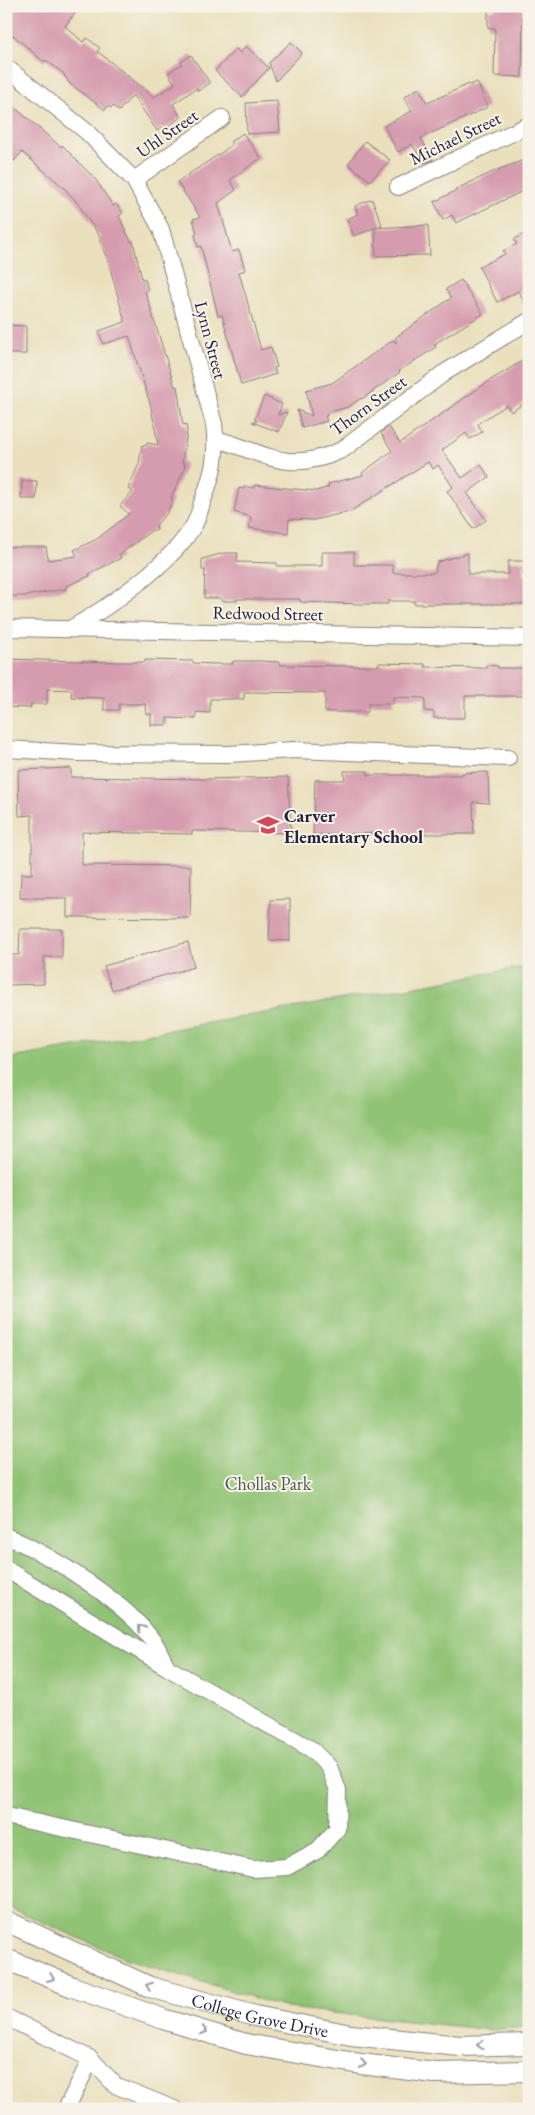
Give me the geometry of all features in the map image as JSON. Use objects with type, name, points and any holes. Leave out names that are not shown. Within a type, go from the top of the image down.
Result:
[{"type":"main road","name":"College Grove Drive","points":[[6,1921],[150,1987],[255,2016],[351,2036],[460,2046],[529,2044]]},
{"type":"main road","name":"College Grove Drive","points":[[6,1959],[73,1987],[163,2019],[246,2044],[362,2064],[435,2073],[529,2071]]},
{"type":"street","name":"Lynn Street","points":[[6,67],[87,132],[134,180],[160,229],[214,424],[216,439],[213,474],[194,524],[177,548],[129,590],[96,614],[72,628]]},
{"type":"street","name":"Uhl Street","points":[[134,180],[222,118]]},
{"type":"street","name":"Michael Street","points":[[398,187],[529,125]]},
{"type":"street","name":"Thorn Street","points":[[216,439],[240,446],[263,456],[281,460],[301,461],[329,456],[342,450],[444,374],[529,322]]},
{"type":"street","name":"Redwood Street","points":[[6,628],[529,638]]},
{"type":"street","points":[[6,749],[79,753],[218,754],[294,750],[508,758]]},
{"type":"street","points":[[6,1536],[34,1548],[95,1587],[137,1622],[154,1644],[168,1668]]},
{"type":"street","points":[[6,1569],[168,1668],[311,1750],[330,1767],[338,1790],[336,1829],[318,1850],[287,1867],[253,1869],[6,1816]]},
{"type":"street","points":[[6,2017],[91,2059],[115,2085],[174,2109]]},
{"type":"street","points":[[66,2109],[91,2059]]},
{"type":"green space","name":"Chollas Park","points":[[529,966],[529,2027],[491,2030],[287,2008],[124,1958],[6,1906],[6,1059]]},
{"type":"building","points":[[6,6],[80,6],[65,26],[83,42],[87,38],[100,48],[97,51],[154,97],[175,84],[168,73],[182,64],[181,62],[191,55],[210,83],[198,91],[197,88],[173,104],[181,117],[164,129],[162,127],[157,131],[133,95],[119,111],[113,106],[111,108],[108,106],[105,110],[69,83],[63,73],[46,60],[44,62],[13,35],[6,43]]},
{"type":"building","points":[[495,7],[523,9],[522,77],[494,76],[495,28],[488,28],[488,10],[495,10]]},
{"type":"building","points":[[291,42],[302,53],[276,81],[269,63]]},
{"type":"building","points":[[246,46],[269,68],[242,97],[215,71],[236,49],[240,53]]},
{"type":"building","points":[[477,82],[488,107],[421,138],[433,160],[424,163],[412,144],[398,152],[384,126],[412,111],[404,97],[419,88],[427,103]]},
{"type":"building","points":[[6,100],[61,147],[62,145],[92,174],[113,206],[116,204],[123,213],[119,216],[131,242],[133,241],[142,279],[145,279],[148,290],[145,291],[175,387],[177,386],[183,425],[186,424],[187,432],[182,463],[185,463],[184,470],[171,498],[173,500],[167,513],[156,525],[157,530],[152,530],[119,555],[121,558],[89,574],[90,576],[66,586],[66,589],[24,596],[6,596],[6,547],[46,547],[48,560],[77,556],[74,550],[97,539],[129,514],[120,506],[133,491],[128,489],[139,464],[142,445],[146,446],[147,443],[158,445],[151,407],[129,336],[103,344],[99,331],[125,322],[108,261],[99,239],[101,238],[76,201],[62,186],[22,152],[14,161],[6,155]]},
{"type":"building","points":[[277,101],[280,132],[247,134],[246,103]]},
{"type":"building","points":[[243,133],[261,158],[230,180],[236,190],[218,203],[232,252],[239,250],[245,270],[239,272],[261,350],[271,347],[277,367],[274,368],[276,374],[241,385],[222,315],[218,316],[201,246],[198,247],[193,219],[200,217],[177,182],[224,151],[232,144],[230,142]]},
{"type":"building","points":[[365,141],[390,160],[370,181],[348,164]]},
{"type":"building","points":[[529,158],[529,188],[456,223],[452,215],[443,220],[434,202],[456,189]]},
{"type":"building","points":[[372,199],[382,225],[354,236],[347,219],[358,214],[355,206]]},
{"type":"building","points":[[428,225],[430,255],[376,256],[375,228]]},
{"type":"building","points":[[529,232],[528,311],[519,291],[497,302],[479,267],[505,254],[503,251],[517,244],[514,239]]},
{"type":"building","points":[[461,280],[483,314],[434,344],[436,347],[399,371],[362,399],[348,407],[326,413],[327,421],[302,428],[297,410],[312,416],[306,390],[332,383],[393,340],[396,343],[396,337],[451,298],[446,289]]},
{"type":"building","points":[[6,325],[26,326],[26,354],[6,354]]},
{"type":"building","points":[[529,357],[529,400],[511,412],[507,405],[478,424],[482,432],[470,439],[466,433],[442,450],[462,478],[481,465],[489,477],[467,493],[486,520],[473,529],[447,491],[453,487],[438,465],[433,469],[428,462],[351,511],[314,520],[289,519],[288,533],[249,528],[251,517],[234,512],[239,488],[244,489],[244,486],[254,488],[255,485],[316,491],[329,487],[328,484],[363,475],[362,473],[392,451],[381,433],[389,427],[400,443],[489,381]]},
{"type":"building","points":[[264,396],[282,404],[278,415],[287,412],[279,432],[252,422],[257,421],[255,419]]},
{"type":"building","points":[[22,481],[37,481],[36,499],[21,499]]},
{"type":"building","points":[[322,552],[354,552],[354,565],[393,565],[393,573],[433,573],[435,572],[437,562],[468,553],[468,574],[508,574],[508,561],[524,561],[523,575],[529,575],[529,604],[414,604],[414,601],[388,601],[388,604],[360,604],[300,602],[300,599],[237,599],[237,601],[221,601],[221,598],[204,598],[205,570],[202,570],[202,559],[224,553],[238,553],[237,562],[277,563],[277,566],[322,566]]},
{"type":"building","points":[[6,659],[115,662],[145,662],[145,660],[193,661],[193,663],[214,664],[233,664],[233,661],[260,661],[280,662],[280,665],[353,666],[378,666],[379,663],[425,664],[425,667],[486,668],[487,665],[498,666],[498,668],[529,668],[529,689],[526,689],[526,696],[465,696],[465,718],[434,718],[434,712],[425,711],[425,698],[393,697],[393,704],[368,704],[368,712],[325,712],[325,693],[244,692],[244,699],[210,699],[210,713],[196,712],[196,719],[167,718],[167,725],[151,725],[151,714],[146,714],[145,704],[119,704],[119,710],[104,710],[104,698],[71,697],[72,690],[47,689],[47,704],[31,704],[30,708],[6,707]]},
{"type":"building","points":[[71,768],[71,777],[205,779],[288,777],[291,833],[192,831],[192,834],[82,832],[82,865],[191,866],[190,918],[67,917],[67,898],[20,898],[21,874],[32,874],[32,815],[19,816],[18,770]]},
{"type":"building","points":[[344,771],[368,771],[368,775],[462,775],[462,773],[488,772],[489,803],[473,802],[474,834],[401,834],[401,836],[375,833],[313,835],[315,780],[345,780]]},
{"type":"building","points":[[290,899],[290,941],[269,940],[271,900]]},
{"type":"building","points":[[20,929],[62,929],[62,957],[44,957],[44,984],[7,985],[7,955],[19,955]]},
{"type":"building","points":[[188,942],[194,967],[112,990],[104,966]]},
{"type":"place","name":"Carver Elementary School","points":[[268,825]]}]
